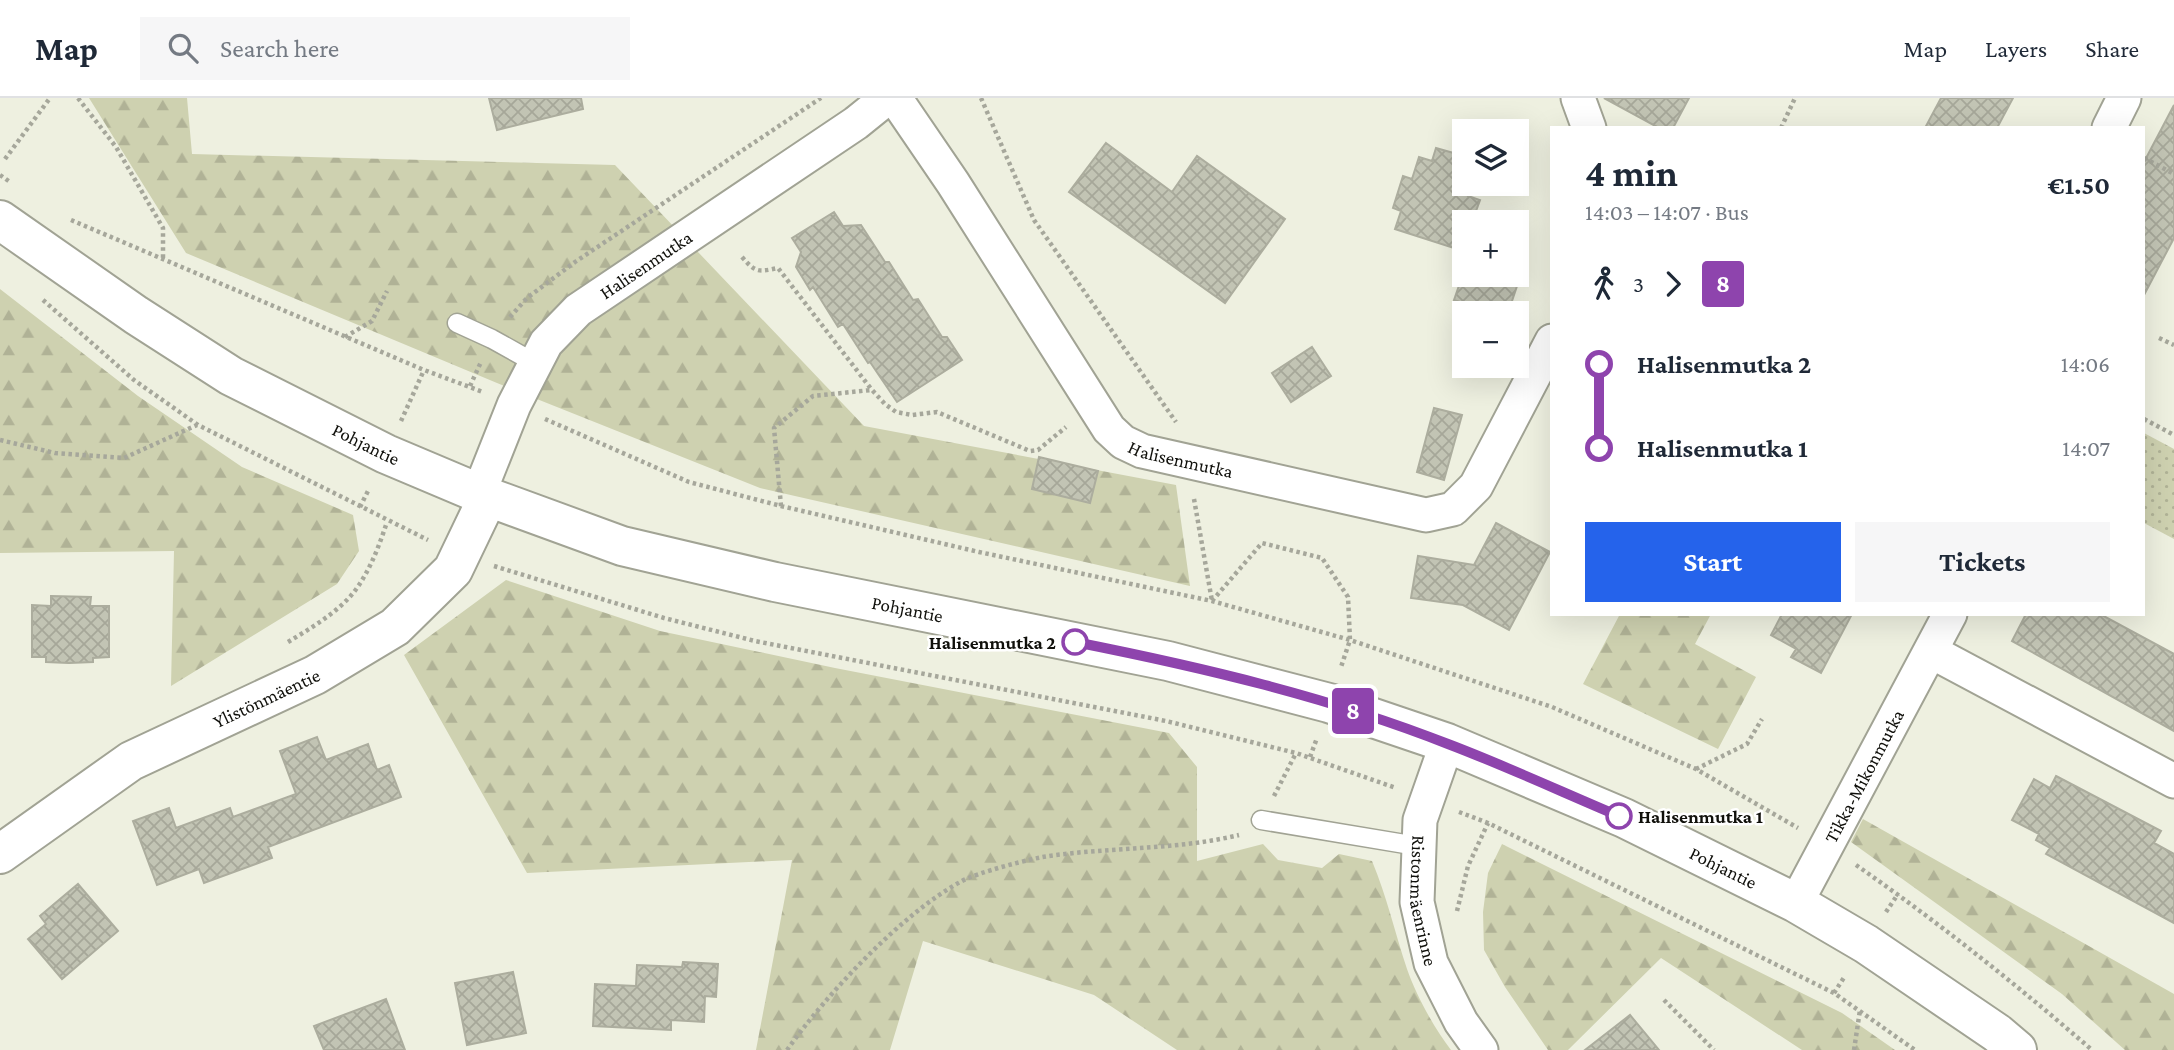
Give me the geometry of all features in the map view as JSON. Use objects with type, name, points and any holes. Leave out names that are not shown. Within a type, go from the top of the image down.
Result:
[{"type":"street","name":"Halisenmutka","points":[[483,495],[514,405],[545,343],[578,310],[856,123],[887,98]]},
{"type":"street","name":"Halisenmutka","points":[[895,98],[1109,429],[1124,442],[1142,451],[1426,515],[1453,509],[1476,486],[1550,345]]},
{"type":"street","points":[[1578,98],[1588,126]]},
{"type":"street","points":[[2110,126],[2124,98]]},
{"type":"street","name":"Pohjantie","points":[[0,220],[136,315],[231,376],[386,454],[483,495],[622,546],[775,582],[1168,661],[1329,703],[1447,743],[1624,818],[1796,903],[1866,944],[1997,1033],[2017,1050]]},
{"type":"street","name":"Ylistönmäentie","points":[[0,854],[131,761],[315,675],[395,627],[453,570],[461,556],[483,495]]},
{"type":"street","name":"Tikka-Mikonmutka","points":[[1796,903],[1949,616]]},
{"type":"street","points":[[1932,652],[2174,781]]},
{"type":"street","name":"Ristonmäenrinne","points":[[1447,743],[1420,820],[1417,902],[1432,963],[1461,1022],[1481,1050]]},
{"type":"lane","points":[[457,323],[535,363]]},
{"type":"lane","points":[[1261,820],[1417,846]]},
{"type":"path","points":[[5,159],[50,98]]},
{"type":"path","points":[[78,98],[116,147],[163,228],[163,260]]},
{"type":"path","points":[[981,98],[1034,220],[1177,424],[1188,461],[1212,601]]},
{"type":"path","points":[[1782,126],[1795,98]]},
{"type":"path","points":[[2145,159],[2174,174]]},
{"type":"path","points":[[0,175],[11,183]]},
{"type":"path","points":[[67,219],[424,370],[470,386],[689,482],[992,555],[1212,601],[1350,640],[1552,707],[1696,769],[1827,845],[1919,910],[2044,1008],[2092,1050]]},
{"type":"path","points":[[742,257],[752,270],[778,268],[872,390],[896,412],[912,415],[937,412],[1030,451],[1038,450],[1093,404]]},
{"type":"path","points":[[345,337],[372,321],[387,291]]},
{"type":"path","points":[[40,297],[134,380],[198,425],[387,522],[461,556],[664,618],[755,641],[1166,721],[1296,753],[1488,823],[1835,993],[1915,1050]]},
{"type":"path","points":[[2159,338],[2174,345]]},
{"type":"path","points":[[386,454],[424,370]]},
{"type":"path","points":[[780,506],[774,428],[813,396],[872,390]]},
{"type":"path","points":[[2145,420],[2174,435]]},
{"type":"path","points":[[0,440],[55,453],[124,458],[198,425]]},
{"type":"path","points":[[1212,601],[1262,543],[1290,548],[1322,558],[1348,597],[1350,640]]},
{"type":"path","points":[[1696,769],[1747,744],[1762,719]]},
{"type":"path","points":[[787,1050],[843,983],[906,919],[963,880],[1047,856],[1207,842],[1240,834],[1261,820],[1296,753]]},
{"type":"path","points":[[1458,921],[1457,910],[1468,866],[1488,823]]},
{"type":"path","points":[[1664,1000],[1714,1050]]},
{"type":"path","points":[[1854,1050],[1860,1010]]},
{"type":"green space","points":[[89,98],[187,98],[192,154],[615,165],[864,426],[1176,485],[1190,586],[760,488],[497,383],[186,253]]},
{"type":"green space","points":[[0,289],[138,396],[242,467],[353,515],[359,551],[337,584],[171,686],[174,551],[0,553]]},
{"type":"green space","points":[[2145,434],[2174,449],[2174,539],[2145,524]]},
{"type":"green space","points":[[506,580],[660,631],[1169,733],[1197,767],[1197,861],[1263,844],[1278,860],[1322,868],[1339,854],[1372,861],[1411,979],[1432,1022],[1451,1050],[1177,1050],[1094,995],[923,941],[890,1050],[756,1050],[792,860],[527,873],[404,655]]},
{"type":"green space","points":[[1619,616],[1710,616],[1695,644],[1756,677],[1718,749],[1583,684]]},
{"type":"green space","points":[[1863,819],[2174,994],[2174,1050],[2125,1050],[2062,994],[1851,842]]},
{"type":"green space","points":[[1502,844],[1842,1013],[1895,1050],[1802,1050],[1661,958],[1568,1050],[1548,1050],[1505,987],[1484,950],[1483,912],[1488,873]]},
{"type":"building","points":[[489,98],[581,98],[583,109],[497,130]]},
{"type":"building","points":[[1604,98],[1689,98],[1674,126],[1655,126]]},
{"type":"building","points":[[1941,98],[2013,98],[1998,126],[1926,126]]},
{"type":"building","points":[[2174,105],[2174,238],[2145,293],[2145,160]]},
{"type":"building","points":[[1106,143],[1172,192],[1197,156],[1285,219],[1225,303],[1069,192]]},
{"type":"building","points":[[1436,148],[1452,153],[1452,196],[1468,196],[1480,200],[1476,210],[1452,210],[1452,247],[1395,229],[1401,211],[1393,208],[1403,176],[1412,179],[1419,157],[1432,161]]},
{"type":"building","points":[[834,212],[843,226],[861,225],[913,300],[918,299],[942,337],[947,337],[962,360],[897,402],[843,324],[838,327],[813,287],[810,290],[796,267],[801,252],[792,238]]},
{"type":"building","points":[[1458,287],[1517,287],[1512,301],[1454,300]]},
{"type":"building","points":[[1312,347],[1331,376],[1291,402],[1272,373]]},
{"type":"building","points":[[1434,408],[1462,415],[1444,480],[1417,472]]},
{"type":"building","points":[[1039,457],[1098,471],[1090,503],[1032,489]]},
{"type":"building","points":[[1496,523],[1550,552],[1509,630],[1463,605],[1411,598],[1418,556],[1474,565]]},
{"type":"building","points":[[51,596],[91,597],[90,606],[109,606],[109,657],[93,658],[93,662],[69,663],[46,662],[46,657],[32,657],[32,605],[51,606]]},
{"type":"building","points":[[1781,616],[1851,616],[1821,673],[1791,657],[1796,649],[1771,635]]},
{"type":"building","points":[[2025,616],[2104,616],[2174,654],[2174,731],[2012,641]]},
{"type":"building","points":[[317,737],[326,760],[368,744],[377,770],[389,765],[401,797],[268,847],[272,858],[204,883],[199,869],[157,885],[133,821],[169,808],[176,828],[230,808],[233,817],[296,794],[280,751]]},
{"type":"building","points":[[2056,776],[2161,831],[2154,843],[2174,854],[2174,923],[2046,854],[2050,848],[2036,840],[2039,834],[2012,820],[2034,779],[2050,788]]},
{"type":"building","points":[[78,884],[118,931],[62,979],[28,939],[46,924],[40,916]]},
{"type":"building","points":[[683,962],[718,964],[716,997],[705,996],[704,1022],[671,1020],[671,1030],[593,1026],[595,984],[636,986],[637,965],[682,967]]},
{"type":"building","points":[[513,972],[526,1033],[467,1045],[455,983]]},
{"type":"building","points":[[386,999],[405,1050],[324,1050],[314,1026]]},
{"type":"building","points":[[1630,1015],[1659,1050],[1585,1050]]},
{"type":"bus line","name":"8","points":[[1075,642],[1168,661],[1329,703],[1447,743],[1619,816]]},
{"type":"place","name":"Halisenmutka 2","points":[[1075,642]]},
{"type":"place","name":"Halisenmutka 1","points":[[1619,816]]}]
